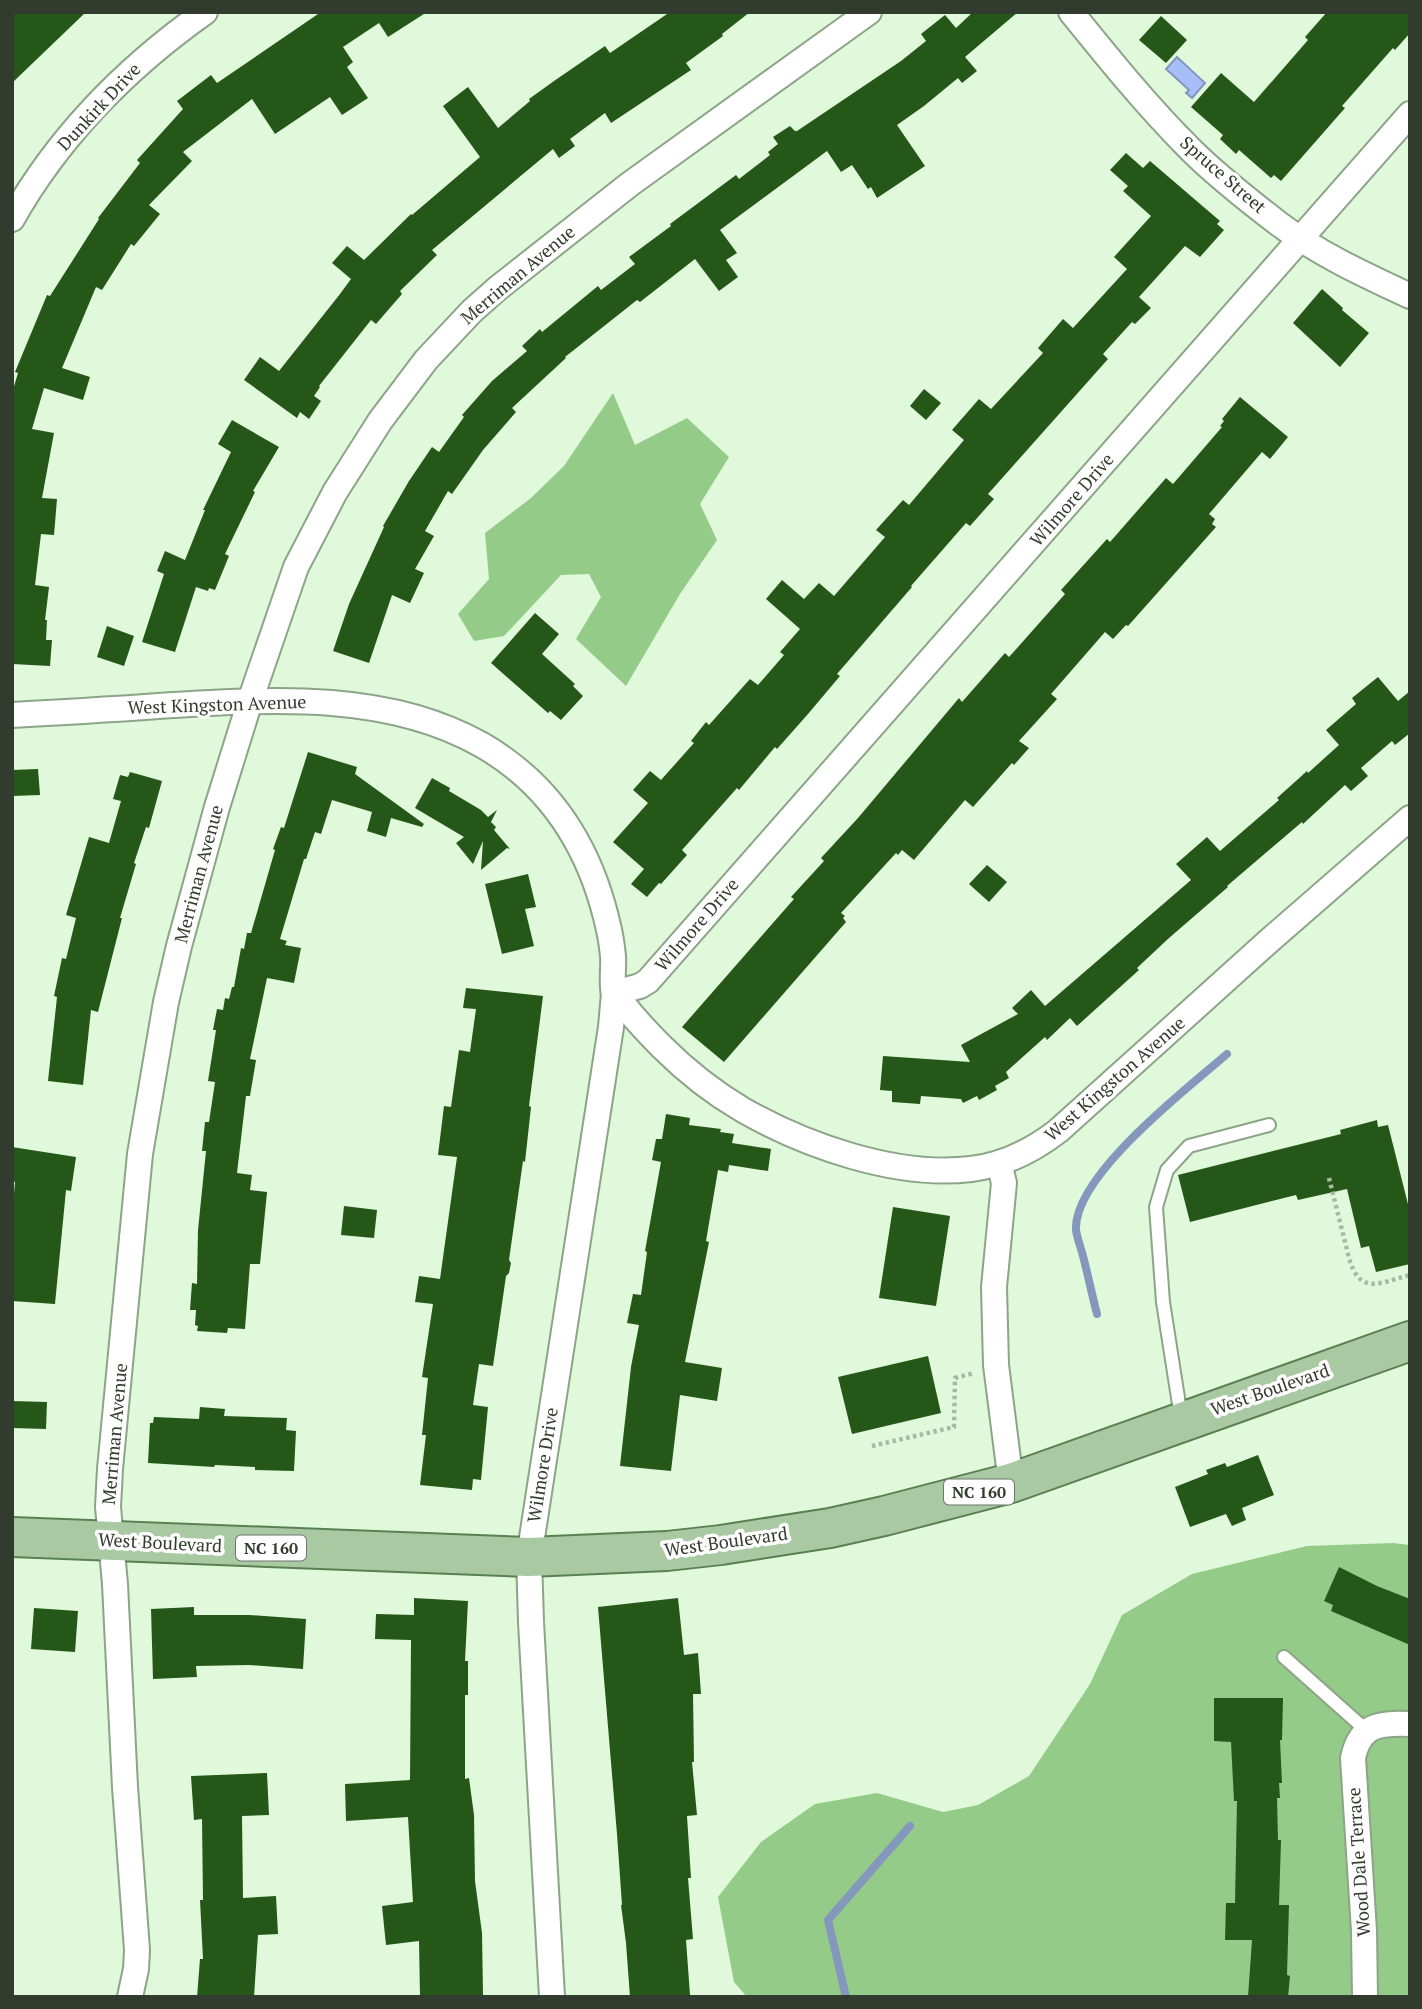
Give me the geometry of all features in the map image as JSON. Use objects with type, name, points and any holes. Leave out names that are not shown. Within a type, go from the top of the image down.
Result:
[{"type":"main road","name":"West Boulevard","points":[[12,1537],[529,1557],[667,1551],[720,1545],[830,1528],[1011,1483],[1410,1341]]},
{"type":"street","name":"Dunkirk Drive","points":[[12,219],[26,194],[67,137],[108,92],[163,42],[205,12]]},
{"type":"street","name":"Merriman Avenue","points":[[130,1997],[137,1950],[108,1507],[139,1163],[166,1002],[179,946],[216,807],[296,567],[335,492],[380,421],[426,360],[472,311],[629,184],[869,12]]},
{"type":"street","name":"Spruce Street","points":[[1071,12],[1134,89],[1191,150],[1221,177],[1301,239],[1335,260],[1410,296]]},
{"type":"street","name":"Wilmore Drive","points":[[552,1997],[529,1557],[611,1027],[614,993],[648,981],[1410,114]]},
{"type":"street","name":"West Kingston Avenue","points":[[12,715],[250,701],[324,702],[397,713],[440,726],[482,745],[519,771],[567,823],[598,887],[611,944],[614,993],[643,1028],[675,1059],[743,1110],[797,1136],[854,1156],[896,1166],[933,1170],[970,1169],[999,1163],[1038,1146],[1068,1124],[1270,940],[1410,818]]},
{"type":"street","points":[[999,1163],[1004,1183],[994,1287],[996,1365],[1011,1483]]},
{"type":"street","points":[[1367,1731],[1389,1723],[1410,1724]]},
{"type":"street","name":"Wood Dale Terrace","points":[[1365,1997],[1364,1931],[1353,1758],[1355,1746],[1367,1731]]},
{"type":"lane","points":[[1181,1421],[1163,1302],[1156,1207],[1167,1170],[1189,1146],[1269,1125]]},
{"type":"lane","points":[[1284,1657],[1367,1731]]},
{"type":"path","points":[[1329,1178],[1353,1270],[1359,1280],[1368,1284],[1379,1283],[1410,1275]]},
{"type":"path","points":[[872,1446],[954,1427],[955,1378],[978,1372]]},
{"type":"green space","points":[[613,393],[635,445],[687,418],[729,457],[700,504],[717,540],[680,594],[626,686],[576,639],[601,597],[589,574],[561,575],[504,636],[474,641],[458,614],[489,579],[485,533],[531,498],[564,466]]},
{"type":"green space","points":[[1393,1543],[1410,1545],[1410,1997],[747,1997],[734,1982],[718,1897],[761,1842],[815,1804],[877,1793],[943,1812],[978,1805],[1029,1776],[1090,1684],[1122,1615],[1192,1574],[1307,1546]]},
{"type":"water","points":[[1177,57],[1205,83],[1192,98],[1186,93],[1189,90],[1166,69]]},
{"type":"building","points":[[12,12],[86,12],[12,83]]},
{"type":"building","points":[[321,12],[427,12],[388,37],[379,23],[343,47],[353,62],[347,67],[368,98],[342,115],[330,97],[275,134],[252,99],[183,152],[192,161],[149,205],[160,214],[134,246],[131,244],[102,290],[96,287],[62,368],[90,377],[83,400],[44,388],[32,429],[54,433],[42,498],[57,499],[54,535],[41,534],[35,585],[49,587],[45,620],[46,640],[52,640],[50,666],[12,664],[12,393],[18,373],[15,372],[47,295],[50,296],[98,218],[140,163],[137,160],[183,109],[177,101],[211,75],[217,83]]},
{"type":"building","points":[[670,12],[750,12],[686,63],[691,70],[611,123],[605,113],[570,139],[575,146],[559,158],[553,149],[432,250],[437,255],[400,291],[402,294],[376,324],[371,320],[319,386],[314,396],[321,401],[309,419],[300,412],[297,418],[244,380],[260,357],[279,371],[340,294],[351,279],[332,263],[347,246],[364,260],[411,214],[480,157],[443,106],[468,87],[498,128],[530,101],[529,99],[605,46],[610,53]]},
{"type":"building","points":[[973,12],[1018,12],[965,57],[977,71],[962,83],[958,78],[897,125],[925,166],[877,198],[852,165],[841,172],[827,151],[720,230],[737,253],[726,260],[738,277],[719,291],[695,259],[640,302],[637,300],[565,357],[512,408],[516,412],[483,450],[452,494],[448,491],[425,531],[434,536],[415,569],[424,573],[410,603],[392,595],[369,663],[333,651],[349,604],[383,526],[409,481],[432,447],[439,452],[464,417],[462,415],[492,381],[527,351],[522,346],[540,329],[542,332],[598,286],[601,290],[635,264],[629,257],[671,226],[670,224],[736,175],[739,179],[770,155],[768,152],[778,144],[773,137],[790,126],[797,131],[901,61],[926,41],[921,34],[945,15],[956,28]]},
{"type":"building","points":[[1327,12],[1410,12],[1410,33],[1395,50],[1393,48],[1342,106],[1345,108],[1281,181],[1274,175],[1271,178],[1239,150],[1236,154],[1220,139],[1223,135],[1191,107],[1221,73],[1254,102],[1308,40],[1305,37]]},
{"type":"building","points":[[1161,16],[1187,40],[1166,63],[1139,40]]},
{"type":"building","points":[[1126,153],[1143,168],[1150,161],[1220,221],[1217,224],[1224,230],[1200,257],[1185,246],[1139,297],[1151,308],[1135,324],[1132,322],[1103,354],[1108,359],[988,494],[994,499],[970,526],[966,523],[911,586],[837,674],[840,676],[808,714],[682,850],[687,855],[647,897],[631,884],[644,869],[613,842],[648,803],[633,790],[650,771],[661,780],[694,743],[691,741],[706,722],[709,725],[750,679],[758,685],[784,655],[780,652],[800,629],[766,599],[782,580],[804,599],[819,583],[834,596],[885,537],[876,530],[903,500],[909,505],[964,440],[952,430],[979,399],[991,409],[1043,353],[1038,348],[1063,319],[1073,328],[1127,269],[1114,257],[1151,216],[1123,191],[1128,186],[1110,170]]},
{"type":"building","points":[[1322,289],[1369,333],[1340,367],[1293,323]]},
{"type":"building","points":[[924,389],[941,403],[926,420],[910,406]]},
{"type":"building","points":[[1240,397],[1288,437],[1270,459],[1262,452],[1209,514],[1215,519],[1212,524],[1216,527],[1128,626],[1113,639],[1105,632],[1051,694],[1057,699],[1019,741],[1029,748],[1014,765],[1012,763],[973,807],[965,800],[914,860],[902,850],[898,855],[896,853],[841,913],[846,922],[724,1062],[682,1027],[794,899],[791,897],[824,861],[821,858],[959,698],[962,702],[1005,653],[1009,657],[1065,594],[1061,590],[1107,539],[1110,542],[1166,478],[1173,484],[1222,427],[1222,419]]},
{"type":"building","points":[[232,420],[279,447],[253,491],[255,492],[225,554],[229,556],[215,590],[196,587],[175,652],[142,642],[164,574],[157,571],[165,551],[185,560],[203,510],[231,452],[218,444]]},
{"type":"building","points":[[535,613],[559,634],[542,654],[575,684],[573,686],[583,696],[561,720],[550,711],[548,713],[491,663]]},
{"type":"building","points":[[107,626],[134,636],[124,666],[97,657]]},
{"type":"building","points":[[1378,677],[1398,701],[1410,691],[1410,733],[1395,745],[1392,741],[1361,768],[1368,776],[1351,791],[1345,785],[1303,824],[1302,822],[1227,886],[1077,1026],[1070,1018],[1006,1072],[1009,1078],[995,1086],[997,1090],[979,1100],[977,1096],[963,1103],[961,1099],[921,1096],[920,1104],[892,1102],[892,1091],[880,1090],[883,1056],[970,1062],[961,1045],[1018,1014],[1012,1008],[1031,990],[1045,1006],[1191,880],[1176,864],[1207,837],[1220,851],[1339,745],[1326,730],[1356,704],[1352,698]]},
{"type":"building","points":[[308,752],[357,767],[355,774],[424,824],[422,827],[391,818],[386,837],[367,831],[372,812],[332,800],[321,834],[315,832],[280,939],[287,941],[285,945],[301,948],[294,983],[267,978],[250,1059],[256,1060],[250,1096],[246,1096],[237,1173],[252,1175],[250,1190],[267,1192],[260,1264],[250,1264],[245,1329],[228,1328],[227,1333],[197,1331],[196,1310],[190,1310],[192,1283],[197,1284],[198,1230],[206,1151],[202,1151],[205,1122],[209,1122],[215,1082],[208,1081],[217,1009],[223,1010],[225,998],[229,999],[234,987],[241,948],[244,949],[247,933],[251,933],[275,850],[273,849],[281,827],[284,828]]},
{"type":"building","points":[[38,769],[40,795],[12,796],[12,770]]},
{"type":"building","points":[[130,772],[162,781],[149,828],[146,827],[134,863],[136,864],[98,1012],[91,1010],[83,1085],[48,1081],[57,997],[54,996],[62,958],[66,959],[76,918],[66,915],[89,837],[109,843],[121,801],[113,799],[120,775],[128,777]]},
{"type":"building","points":[[432,778],[488,817],[497,810],[491,822],[496,827],[494,830],[510,849],[507,848],[481,870],[483,841],[473,864],[456,843],[464,837],[415,808]]},
{"type":"building","points":[[987,865],[1007,882],[989,902],[969,884]]},
{"type":"building","points":[[528,874],[536,907],[525,909],[534,946],[502,954],[485,884]]},
{"type":"building","points":[[466,988],[543,996],[525,1162],[523,1161],[509,1260],[511,1263],[506,1276],[493,1366],[479,1364],[473,1405],[488,1407],[481,1480],[473,1479],[472,1490],[420,1485],[426,1435],[422,1435],[428,1378],[422,1377],[433,1304],[415,1302],[419,1276],[440,1279],[457,1157],[438,1155],[444,1106],[451,1107],[459,1050],[470,1052],[476,1009],[463,1008]]},
{"type":"building","points":[[666,1114],[690,1118],[689,1125],[721,1129],[720,1132],[734,1134],[732,1143],[771,1149],[768,1171],[729,1165],[728,1172],[718,1170],[706,1241],[709,1242],[685,1362],[722,1368],[717,1401],[680,1395],[671,1471],[620,1466],[631,1367],[639,1325],[627,1323],[633,1294],[641,1295],[645,1251],[661,1162],[652,1160],[656,1139],[662,1139]]},
{"type":"building","points":[[1377,1120],[1378,1127],[1388,1125],[1410,1212],[1410,1264],[1376,1272],[1369,1246],[1361,1248],[1347,1189],[1298,1200],[1296,1195],[1190,1222],[1178,1175],[1341,1134],[1340,1130]]},
{"type":"building","points":[[12,1147],[76,1157],[71,1191],[66,1190],[55,1304],[12,1301],[12,1217],[15,1182],[12,1181]]},
{"type":"building","points":[[344,1206],[377,1210],[374,1238],[341,1235]]},
{"type":"building","points":[[893,1207],[950,1216],[936,1306],[879,1298]]},
{"type":"building","points":[[928,1356],[941,1413],[852,1434],[838,1377]]},
{"type":"building","points":[[12,1401],[47,1402],[46,1429],[12,1428]]},
{"type":"building","points":[[200,1407],[225,1409],[224,1416],[287,1418],[286,1430],[296,1431],[294,1471],[148,1463],[150,1423],[153,1423],[154,1417],[199,1419]]},
{"type":"building","points":[[1258,1455],[1274,1495],[1242,1508],[1246,1520],[1232,1526],[1226,1514],[1190,1527],[1175,1487],[1208,1474],[1206,1470],[1225,1463],[1227,1467]]},
{"type":"building","points":[[1339,1567],[1410,1599],[1410,1645],[1331,1611],[1333,1605],[1324,1601]]},
{"type":"building","points":[[414,1598],[468,1601],[465,1779],[469,1778],[474,1815],[475,1881],[482,1933],[483,1995],[420,1997],[419,1941],[386,1945],[382,1906],[413,1902],[408,1817],[346,1821],[345,1784],[410,1780],[411,1640],[375,1639],[376,1614],[414,1615]]},
{"type":"building","points":[[678,1598],[684,1655],[698,1653],[701,1694],[693,1694],[692,1762],[697,1815],[687,1816],[693,1939],[686,1940],[690,1995],[630,1997],[598,1607]]},
{"type":"building","points":[[194,1607],[194,1615],[306,1619],[303,1669],[249,1665],[196,1666],[197,1677],[153,1679],[151,1609]]},
{"type":"building","points":[[34,1608],[78,1611],[75,1652],[31,1649]]},
{"type":"building","points":[[1214,1698],[1283,1698],[1280,1740],[1282,1783],[1279,1783],[1280,1798],[1277,1798],[1278,1840],[1281,1840],[1279,1905],[1289,1905],[1288,1997],[1248,1997],[1252,1940],[1225,1940],[1226,1903],[1235,1903],[1237,1801],[1234,1801],[1231,1742],[1214,1741]]},
{"type":"building","points":[[267,1773],[269,1815],[242,1816],[243,1898],[276,1896],[278,1934],[258,1935],[254,1997],[197,1997],[200,1959],[203,1959],[200,1900],[203,1900],[202,1819],[194,1820],[191,1776]]},
{"type":"waterway","points":[[1097,1314],[1076,1230],[1080,1208],[1093,1184],[1136,1134],[1227,1054]]},
{"type":"waterway","points":[[846,1997],[828,1920],[910,1826]]}]
